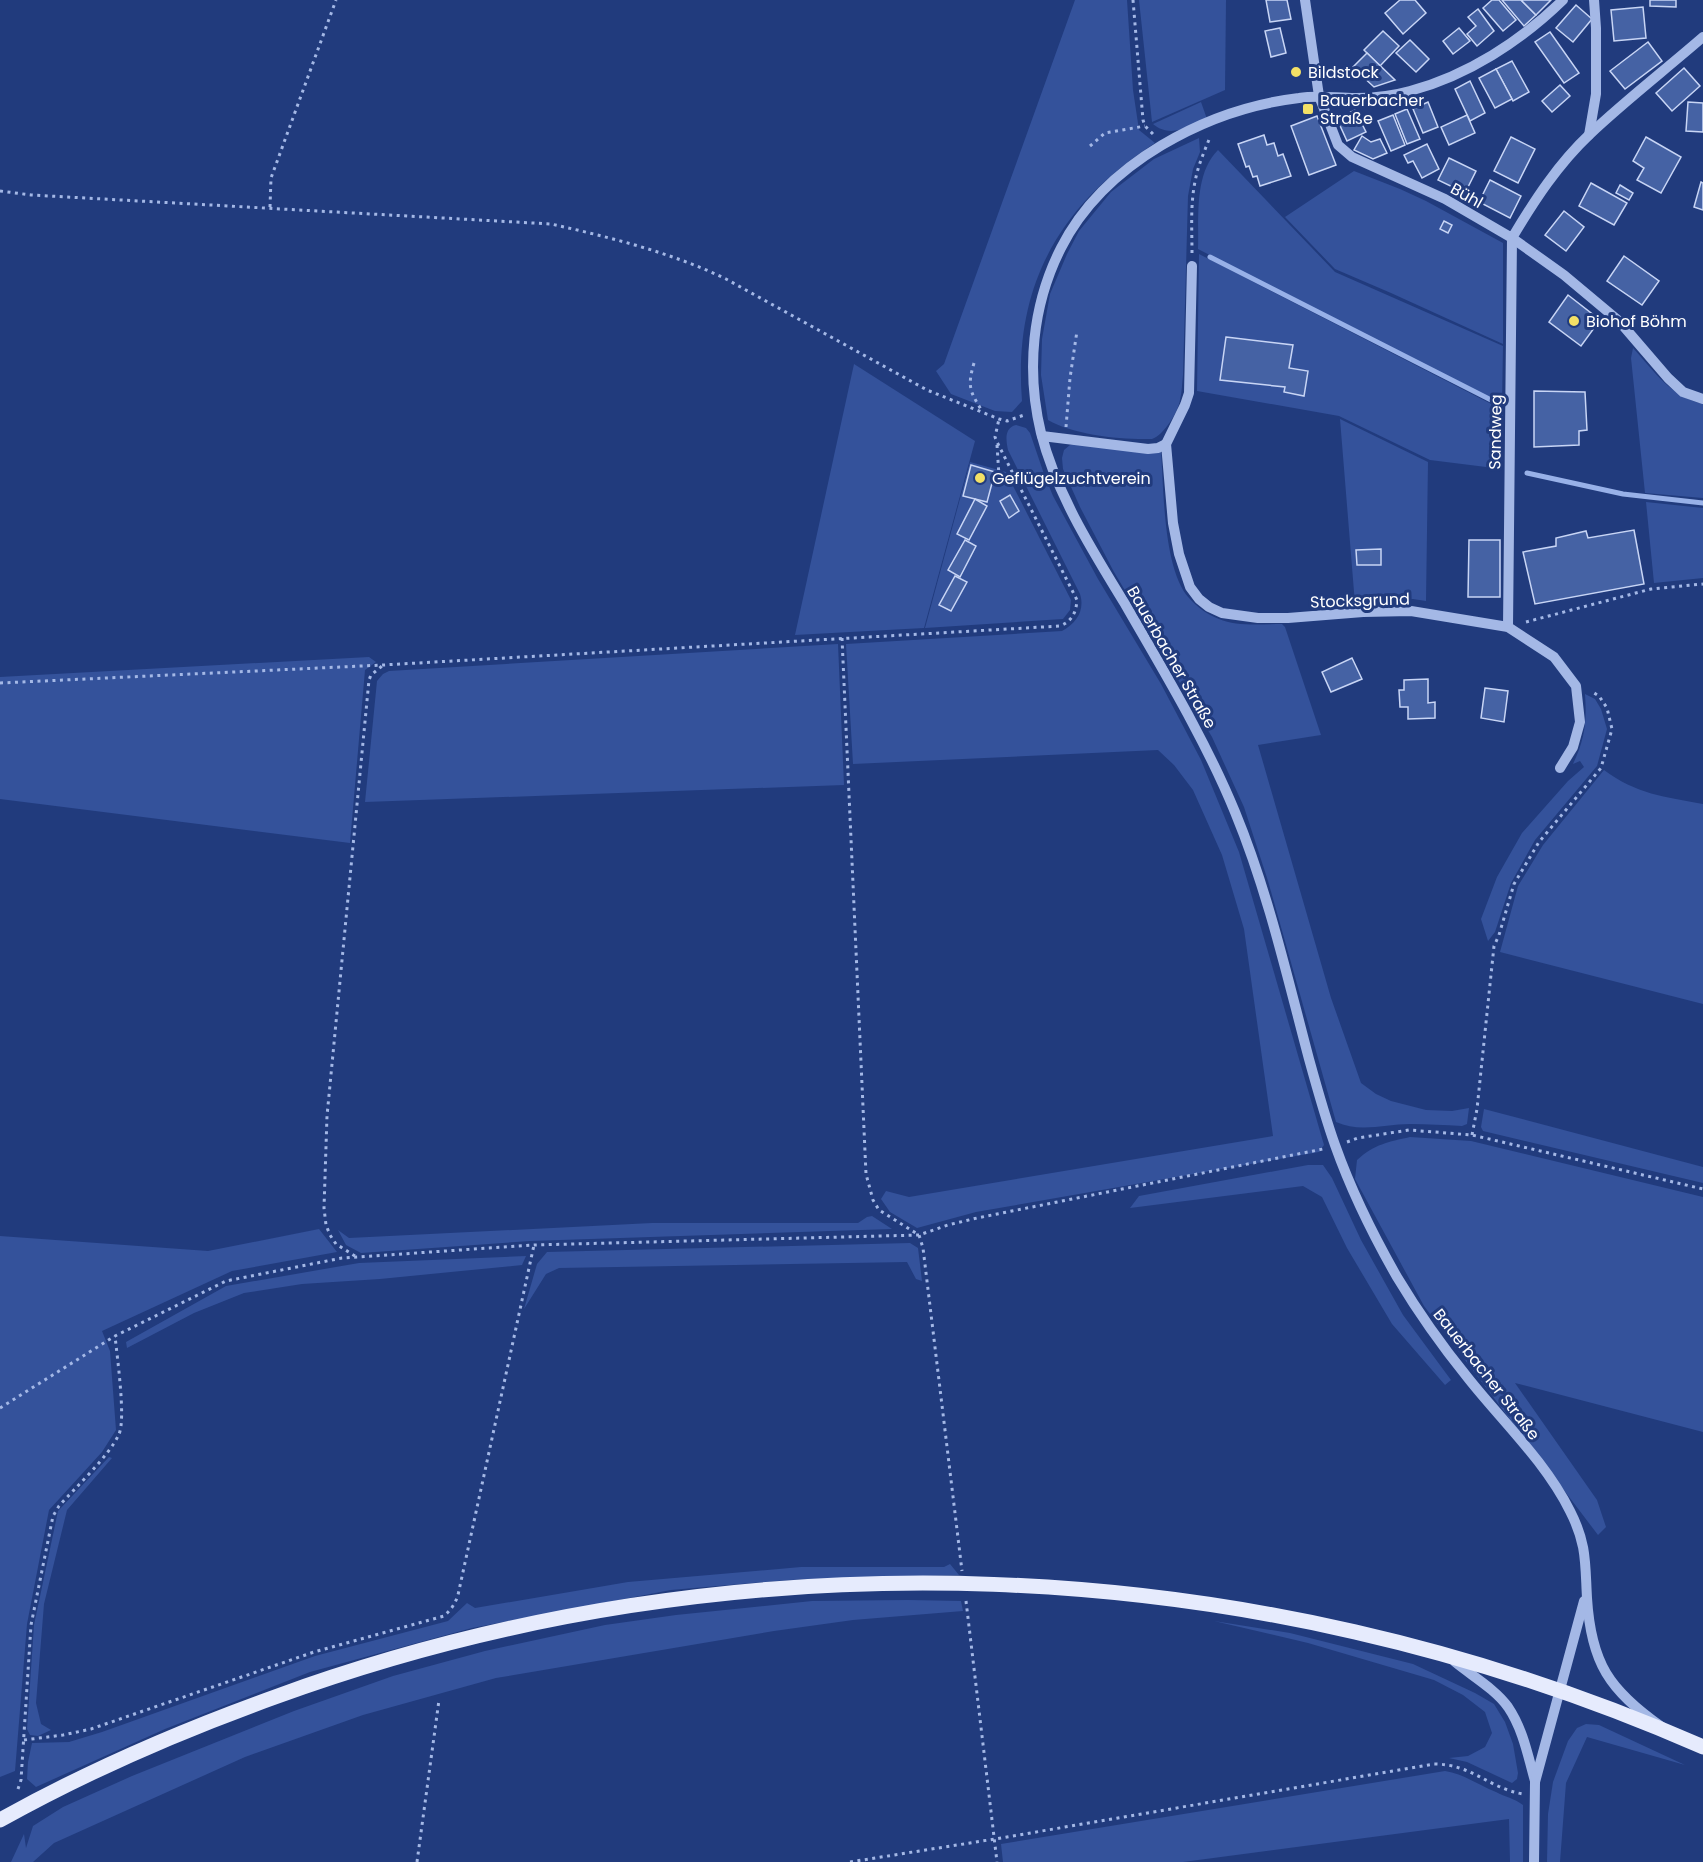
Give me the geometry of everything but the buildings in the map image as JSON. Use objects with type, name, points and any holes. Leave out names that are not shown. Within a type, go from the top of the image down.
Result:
[{"type":"main road","points":[[0,1820],[116,1762],[234,1711],[320,1680],[455,1641],[588,1613],[664,1600],[847,1584],[964,1583],[1072,1588],[1233,1607],[1356,1631],[1445,1655],[1560,1691],[1670,1732],[1703,1747]]},
{"type":"street","name":"Bühl","points":[[1305,0],[1319,96],[1335,140],[1347,153],[1445,199],[1512,238],[1555,269],[1619,321],[1648,357],[1683,392],[1703,399]]},
{"type":"street","name":"Bauerbacher Straße","points":[[1563,0],[1543,19],[1499,51],[1415,90],[1385,97],[1319,96],[1265,103],[1218,118],[1148,153],[1107,186],[1089,206],[1060,249],[1041,300],[1034,340],[1033,376],[1036,411],[1055,479],[1188,713],[1236,813],[1273,926],[1335,1146],[1371,1229],[1398,1278],[1431,1329],[1468,1378],[1538,1462],[1570,1510],[1585,1553],[1587,1592]]},
{"type":"street","points":[[1589,135],[1596,94],[1594,0]]},
{"type":"street","points":[[1512,238],[1533,203],[1589,135],[1703,38]]},
{"type":"street","name":"Sandweg","points":[[1508,627],[1512,238]]},
{"type":"street","points":[[1042,435],[1148,449],[1166,444],[1189,393],[1192,266]]},
{"type":"street","name":"Stocksgrund","points":[[1166,444],[1173,523],[1179,554],[1190,587],[1209,607],[1222,613],[1258,618],[1411,611],[1508,627],[1554,657],[1576,686]]},
{"type":"street","points":[[1560,768],[1573,747],[1580,722],[1576,686]]},
{"type":"street","points":[[1534,1862],[1535,1782],[1587,1592]]},
{"type":"street","points":[[1587,1592],[1593,1644],[1598,1659],[1614,1687],[1645,1715],[1670,1732]]},
{"type":"street","points":[[1445,1655],[1500,1698],[1508,1707],[1522,1733],[1535,1782]]},
{"type":"path","points":[[270,207],[271,178],[336,0]]},
{"type":"path","points":[[1133,0],[1145,126],[1155,136],[1166,142]]},
{"type":"path","points":[[1192,266],[1194,184],[1218,118]]},
{"type":"path","points":[[1090,146],[1105,133],[1145,126]]},
{"type":"path","points":[[0,191],[31,195],[551,224],[634,245],[714,273],[927,390],[983,413],[1007,421],[1036,411]]},
{"type":"path","points":[[1066,438],[1070,378],[1077,331]]},
{"type":"path","points":[[974,363],[969,378],[971,393],[983,413]]},
{"type":"path","points":[[0,683],[383,665],[1060,626],[1071,618],[1077,600],[997,442],[995,437],[999,419]]},
{"type":"path","points":[[997,442],[999,476]]},
{"type":"path","points":[[1508,627],[1651,589],[1703,584]]},
{"type":"path","points":[[842,638],[866,1174],[873,1200],[879,1210],[919,1235],[923,1248],[997,1862]]},
{"type":"path","points":[[357,1257],[336,1244],[326,1225],[324,1208],[327,1116],[369,680],[375,670],[383,665]]},
{"type":"path","points":[[1472,1135],[1477,1108],[1494,946],[1514,884],[1539,842],[1600,768],[1612,729],[1607,708],[1599,696],[1588,689],[1576,686]]},
{"type":"path","points":[[0,1408],[115,1336],[226,1281],[357,1257],[534,1245],[919,1235],[977,1218],[1335,1146],[1358,1138],[1409,1130],[1472,1135],[1703,1189]]},
{"type":"path","points":[[24,1740],[91,1729],[314,1652],[444,1616],[450,1611],[455,1605],[458,1594],[534,1245]]},
{"type":"path","points":[[18,1789],[21,1780],[31,1624],[53,1516],[59,1506],[106,1454],[120,1430],[121,1410],[115,1336]]},
{"type":"path","points":[[417,1862],[439,1700]]},
{"type":"path","points":[[850,1862],[1434,1764],[1458,1766],[1502,1789],[1534,1795]]},
{"type":"shaded area","points":[[1075,0],[1127,0],[1133,90],[1139,130],[1155,143],[1121,167],[1092,193],[1068,222],[1049,252],[1035,285],[1025,321],[1021,359],[1022,401],[1012,412],[995,411],[951,394],[936,371],[944,364]]},
{"type":"shaded area","points":[[1139,0],[1226,0],[1225,90],[1152,122]]},
{"type":"shaded area","points":[[1201,102],[1207,119],[1187,128],[1173,131],[1166,131],[1153,124]]},
{"type":"shaded area","points":[[1199,138],[1200,152],[1193,169],[1188,196],[1182,388],[1179,405],[1173,417],[1166,428],[1152,439],[1098,436],[1048,420],[1041,375],[1042,339],[1050,294],[1079,231],[1111,192],[1154,159]]},
{"type":"shaded area","points":[[1218,150],[1335,272],[1503,346],[1502,405],[1198,249],[1201,183],[1210,160]]},
{"type":"shaded area","points":[[1354,171],[1426,201],[1503,243],[1503,344],[1335,269],[1285,217]]},
{"type":"shaded area","points":[[1199,254],[1503,410],[1502,469],[1430,460],[1339,416],[1197,391]]},
{"type":"shaded area","points":[[1633,348],[1672,389],[1703,404],[1703,498],[1645,493],[1631,358]]},
{"type":"shaded area","points":[[854,364],[975,441],[924,628],[795,635]]},
{"type":"shaded area","points":[[1340,419],[1428,462],[1426,601],[1413,599],[1355,604]]},
{"type":"shaded area","points":[[1016,425],[1026,428],[1030,433],[1053,496],[1098,579],[1161,684],[1201,760],[1239,852],[1324,1145],[1319,1152],[976,1212],[917,1228],[890,1212],[881,1199],[886,1191],[909,1197],[1273,1136],[1244,929],[1222,855],[1193,790],[1174,765],[1158,750],[853,764],[846,644],[1062,631],[1078,616],[1081,605],[1080,594],[1008,450],[1006,438],[1009,429]]},
{"type":"shaded area","points":[[1076,443],[1161,452],[1164,507],[1170,549],[1180,585],[1189,598],[1199,608],[1226,622],[1282,624],[1285,627],[1321,735],[1258,745],[1331,998],[1361,1083],[1391,1101],[1426,1110],[1452,1111],[1469,1108],[1467,1124],[1462,1126],[1410,1124],[1354,1127],[1336,1122],[1268,881],[1244,807],[1212,737],[1114,572],[1080,507],[1063,469],[1062,458],[1064,450]]},
{"type":"shaded area","points":[[970,462],[1006,472],[1071,600],[1070,610],[1063,619],[925,628]]},
{"type":"shaded area","points":[[1646,502],[1703,508],[1703,578],[1654,583]]},
{"type":"shaded area","points":[[838,644],[844,785],[365,802],[377,681],[389,671]]},
{"type":"shaded area","points":[[369,657],[376,662],[365,670],[350,843],[0,799],[0,677]]},
{"type":"shaded area","points":[[1585,694],[1595,699],[1601,709],[1607,729],[1597,766],[1535,840],[1511,883],[1495,932],[1488,941],[1481,919],[1497,877],[1522,833],[1568,781],[1584,767],[1580,761],[1573,764],[1584,730]]},
{"type":"shaded area","points":[[1604,770],[1639,789],[1703,804],[1703,1004],[1500,952],[1518,886],[1543,845]]},
{"type":"shaded area","points":[[1484,1109],[1703,1167],[1703,1183],[1483,1131],[1481,1127]]},
{"type":"shaded area","points":[[1410,1137],[1471,1141],[1703,1197],[1703,1432],[1515,1383],[1597,1500],[1606,1527],[1598,1535],[1424,1306],[1355,1179],[1357,1160],[1370,1150],[1382,1144]]},
{"type":"shaded area","points":[[1308,1165],[1323,1165],[1332,1178],[1361,1240],[1403,1315],[1451,1380],[1445,1385],[1392,1324],[1347,1248],[1322,1197],[1303,1186],[1130,1208],[1139,1196]]},
{"type":"shaded area","points":[[872,1216],[892,1229],[530,1241],[361,1253],[346,1245],[338,1230],[349,1238],[652,1223],[858,1223]]},
{"type":"shaded area","points":[[319,1229],[337,1252],[232,1271],[102,1331],[110,1351],[116,1430],[102,1452],[49,1510],[27,1624],[15,1771],[0,1777],[0,1236],[208,1251]]},
{"type":"shaded area","points":[[910,1243],[918,1248],[922,1281],[916,1279],[907,1262],[559,1268],[546,1274],[524,1309],[537,1264],[547,1252]]},
{"type":"shaded area","points":[[526,1256],[522,1265],[302,1284],[244,1293],[194,1313],[127,1348],[126,1342],[226,1286],[359,1263]]},
{"type":"shaded area","points":[[109,1457],[112,1458],[67,1510],[44,1604],[36,1703],[41,1724],[51,1730],[38,1736],[30,1735],[27,1729],[34,1625],[58,1511]]},
{"type":"shaded area","points":[[950,1564],[959,1575],[789,1580],[671,1590],[472,1628],[310,1672],[165,1729],[36,1787],[27,1779],[32,1743],[69,1742],[315,1656],[448,1621],[467,1603],[475,1608],[628,1582],[801,1567],[944,1567]]},
{"type":"shaded area","points":[[812,1601],[961,1601],[963,1611],[853,1620],[774,1631],[496,1678],[363,1715],[245,1757],[54,1843],[33,1862],[11,1862],[24,1834],[26,1848],[33,1826],[63,1807],[132,1776],[294,1711],[393,1676],[485,1651],[605,1625]]},
{"type":"shaded area","points":[[1214,1621],[1290,1633],[1413,1664],[1475,1693],[1494,1704],[1505,1722],[1513,1744],[1517,1779],[1512,1783],[1467,1762],[1449,1758],[1468,1756],[1485,1747],[1492,1733],[1485,1712],[1463,1695],[1434,1680],[1308,1643]]},
{"type":"shaded area","points":[[1586,1724],[1599,1725],[1685,1765],[1587,1737],[1566,1783],[1560,1862],[1547,1862],[1548,1814],[1553,1782],[1568,1741],[1577,1728]]},
{"type":"shaded area","points":[[1445,1771],[1465,1777],[1523,1805],[1523,1862],[1510,1862],[1509,1819],[1183,1862],[1003,1862],[1001,1844]]},
{"type":"waterway","points":[[1210,257],[1495,402]]},
{"type":"waterway","points":[[1527,473],[1623,494],[1703,503]]},
{"type":"place","name":"Bildstock","points":[[1296,72]]},
{"type":"place","name":"Bauerbacher Straße","points":[[1308,109]]},
{"type":"place","name":"Biohof Böhm","points":[[1574,321]]},
{"type":"place","name":"Geflügelzuchtverein","points":[[980,478]]}]
